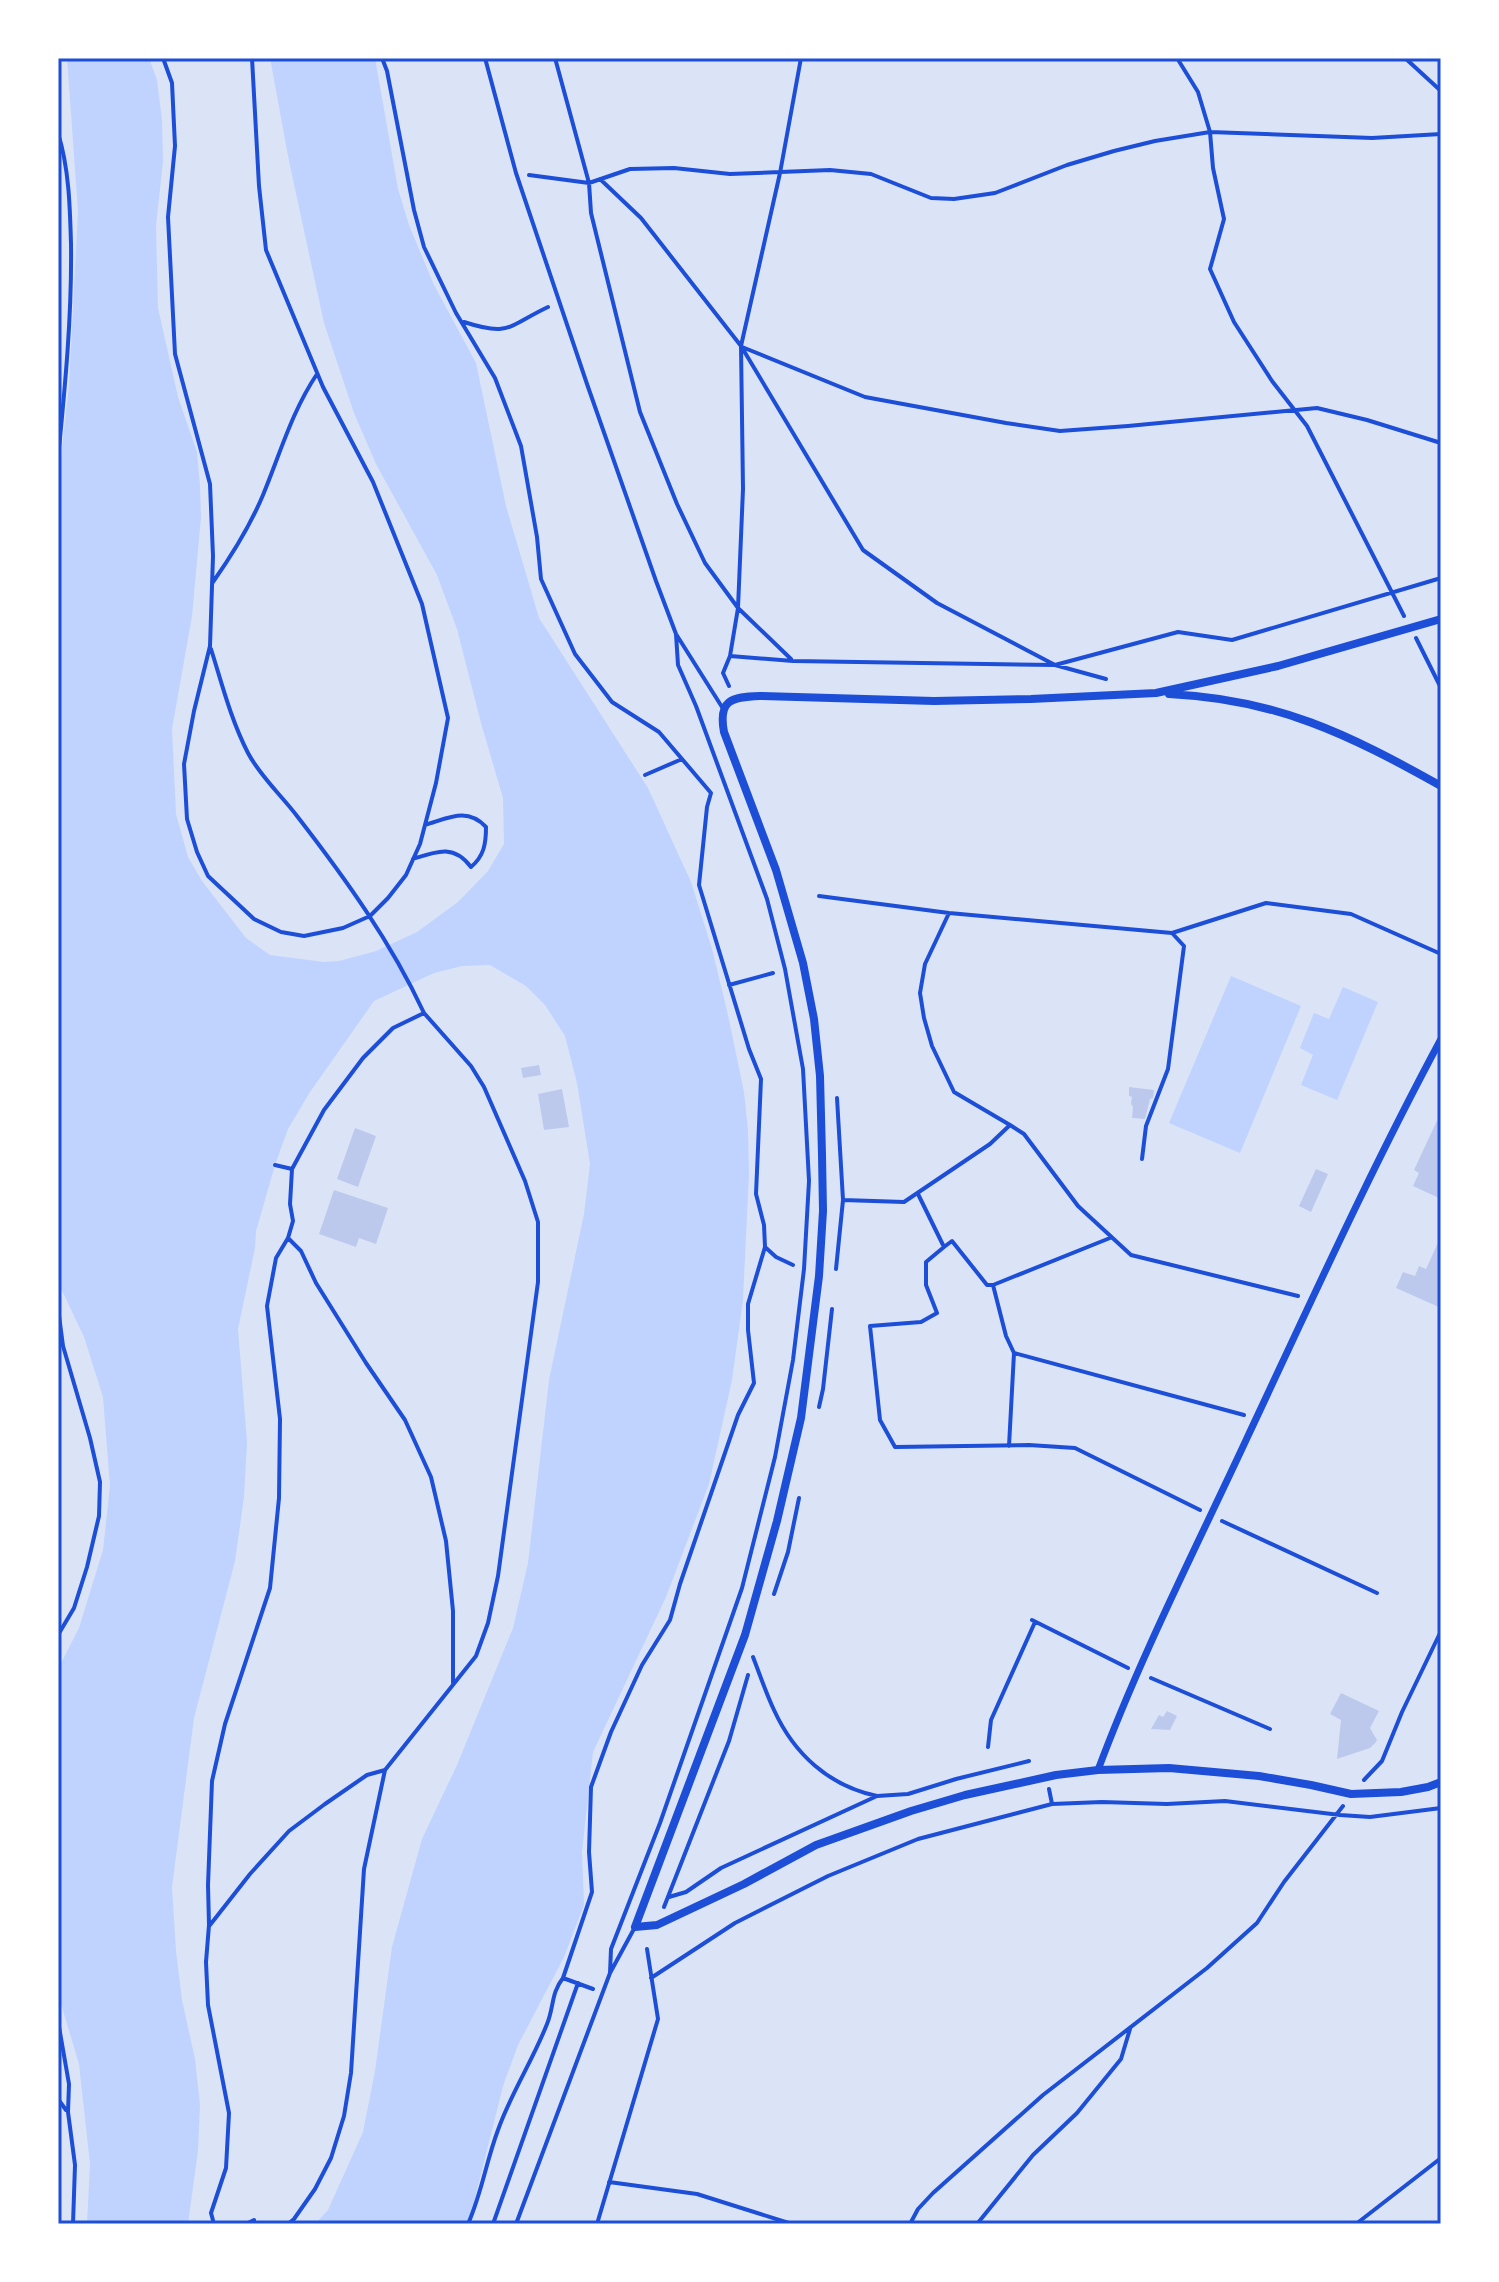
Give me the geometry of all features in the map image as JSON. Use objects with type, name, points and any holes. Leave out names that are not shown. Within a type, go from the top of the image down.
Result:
[{"type":"street","points":[[1156,693],[1278,666],[1441,619]]},
{"type":"street","points":[[1441,786],[1373,748],[1299,717],[1232,699],[1156,693],[948,700],[769,695],[734,699],[723,708],[724,732],[776,870],[803,963],[814,1019],[820,1076],[822,1155],[819,1276],[801,1418],[777,1521],[745,1635],[635,1927],[657,1925],[744,1884],[816,1845],[924,1807],[1046,1777],[1098,1770],[1169,1768],[1259,1776],[1351,1794],[1401,1792],[1441,1782]]},
{"type":"street","points":[[1098,1770],[1127,1697],[1310,1304],[1441,1039]]},
{"type":"lane","points":[[485,58],[516,173],[676,634],[723,708]]},
{"type":"lane","points":[[610,1973],[611,1949],[660,1823],[742,1588],[775,1457],[804,1269],[809,1181],[803,1069],[785,969],[767,899],[678,665],[676,634]]},
{"type":"lane","points":[[516,2224],[610,1973],[635,1927]]},
{"type":"lane","points":[[1356,2224],[1441,2158]]},
{"type":"path","points":[[163,58],[172,83],[175,146],[168,217],[175,354],[210,484],[213,556],[210,646],[184,764],[187,819],[208,876],[254,919],[281,932],[304,936],[343,928],[370,916],[406,875],[420,844],[448,718],[422,604],[373,482],[317,374],[266,250],[252,58]]},
{"type":"path","points":[[382,58],[424,247],[456,313],[495,378],[521,446],[541,579],[575,654],[612,702],[659,732],[711,793],[699,885],[761,1079],[756,1194],[764,1225],[765,1247],[748,1304],[754,1383],[738,1415],[670,1620],[642,1665],[611,1732],[591,1787],[589,1852],[592,1892],[563,1978],[555,1988],[548,2022],[497,2131],[479,2198],[468,2224]]},
{"type":"path","points":[[555,58],[589,183],[591,213],[640,412],[705,563],[738,608],[793,661]]},
{"type":"path","points":[[734,699],[723,673],[730,656],[738,608],[743,489],[741,346],[780,173],[801,58]]},
{"type":"path","points":[[1177,58],[1198,92],[1210,132],[1213,168],[1224,219],[1210,269],[1234,322],[1272,381],[1307,426],[1441,688]]},
{"type":"path","points":[[1405,58],[1441,91]]},
{"type":"path","points":[[516,173],[589,183],[630,169],[674,168],[730,174],[830,170],[871,174],[931,198],[954,199],[995,193],[1067,165],[1114,151],[1210,132],[1372,138],[1441,134]]},
{"type":"path","points":[[58,133],[70,213],[71,260],[67,370],[58,459]]},
{"type":"path","points":[[600,179],[641,218],[741,346],[863,550],[937,603],[1055,665],[1113,681]]},
{"type":"path","points":[[462,321],[500,331],[514,327],[559,301]]},
{"type":"path","points":[[741,346],[865,397],[1060,431],[1317,408],[1441,443]]},
{"type":"path","points":[[212,583],[233,553],[262,497],[285,436],[317,374]]},
{"type":"path","points":[[730,656],[793,661],[1055,665],[1178,632],[1232,640],[1441,578]]},
{"type":"path","points":[[210,646],[229,710],[249,756],[370,916],[424,1013],[471,1066],[484,1087],[525,1181],[538,1222],[538,1282],[498,1576],[488,1623],[476,1656],[385,1770],[364,1869],[351,2073],[344,2116],[331,2158],[315,2189],[288,2224]]},
{"type":"path","points":[[645,775],[682,759]]},
{"type":"path","points":[[413,859],[449,851],[464,858],[471,867],[483,852],[486,827],[476,817],[461,815],[425,825]]},
{"type":"path","points":[[819,896],[949,913],[1172,933],[1266,903],[1351,914],[1441,954]]},
{"type":"path","points":[[949,913],[925,964],[920,993],[932,1046],[954,1092],[1024,1134],[1078,1206],[1131,1255],[1295,1295],[1310,1304]]},
{"type":"path","points":[[1142,1159],[1146,1126],[1168,1069],[1184,946],[1172,933]]},
{"type":"path","points":[[729,985],[785,969]]},
{"type":"path","points":[[214,2224],[211,2213],[226,2168],[229,2113],[208,2005],[206,1962],[212,1781],[225,1724],[270,1588],[279,1498],[280,1419],[267,1306],[276,1258],[288,1238],[293,1221],[290,1204],[292,1169],[324,1110],[363,1058],[393,1028],[424,1013]]},
{"type":"path","points":[[835,1279],[843,1200],[836,1085]]},
{"type":"path","points":[[843,1200],[904,1202],[990,1144],[1010,1125]]},
{"type":"path","points":[[275,1165],[292,1169]]},
{"type":"path","points":[[918,1194],[944,1247]]},
{"type":"path","points":[[288,1238],[301,1251],[316,1283],[405,1420],[431,1477],[446,1541],[453,1611],[453,1683]]},
{"type":"path","points":[[1111,1238],[993,1285],[987,1285],[952,1241],[926,1262],[926,1285],[937,1313],[921,1322],[870,1326],[880,1420],[895,1447],[1075,1448],[1211,1516],[1377,1593]]},
{"type":"path","points":[[993,1285],[1006,1336],[1014,1353],[1009,1446]]},
{"type":"path","points":[[58,1308],[63,1346],[100,1482],[99,1516],[87,1567],[74,1608],[58,1635]]},
{"type":"path","points":[[817,1419],[832,1310]]},
{"type":"path","points":[[58,1342],[63,1346]]},
{"type":"path","points":[[1014,1353],[1257,1418]]},
{"type":"path","points":[[773,1597],[788,1552],[801,1493]]},
{"type":"path","points":[[988,1747],[991,1720],[1035,1622]]},
{"type":"path","points":[[910,2224],[918,2209],[1043,2095],[1207,1968],[1257,1923],[1351,1794],[1382,1761],[1441,1631]]},
{"type":"path","points":[[664,1907],[729,1741],[753,1657],[774,1712],[799,1753],[827,1777],[856,1791],[877,1796]]},
{"type":"path","points":[[209,1925],[289,1831],[367,1775],[385,1770]]},
{"type":"path","points":[[1046,1777],[1052,1804]]},
{"type":"path","points":[[651,1978],[735,1923],[828,1876],[918,1839],[1052,1804],[1225,1801],[1370,1817],[1441,1808]]},
{"type":"path","points":[[597,2224],[658,2019],[647,1949]]},
{"type":"path","points":[[563,1978],[602,1993]]},
{"type":"path","points":[[493,2224],[578,1983]]},
{"type":"path","points":[[58,2021],[69,2084],[68,2112],[75,2165],[73,2224]]},
{"type":"path","points":[[977,2224],[1033,2155],[1077,2113],[1121,2059],[1131,2027]]},
{"type":"path","points":[[58,2099],[68,2112]]},
{"type":"path","points":[[609,2182],[697,2194],[792,2224]]},
{"type":"path","points":[[246,2224],[254,2220]]},
{"type":"shaded area","points":[[58,58],[1441,58],[1441,2224],[58,2224]]},
{"type":"water","points":[[67,58],[149,58],[157,80],[163,161],[156,226],[158,308],[178,397],[197,452],[201,517],[192,616],[172,729],[176,814],[188,857],[202,881],[246,938],[270,955],[339,961],[376,951],[417,932],[458,902],[488,871],[504,844],[503,798],[457,629],[437,575],[376,464],[354,413],[324,323],[270,58],[375,58],[398,189],[434,285],[476,363],[506,506],[539,618],[648,788],[691,882],[712,949],[744,1092],[749,1173],[743,1300],[732,1380],[709,1484],[666,1597],[593,1752],[582,1852],[584,1905],[564,1957],[518,2045],[503,2086],[466,2224],[315,2224],[328,2210],[363,2132],[375,2071],[392,1947],[422,1839],[457,1765],[513,1628],[528,1563],[549,1380],[584,1214],[590,1164],[577,1083],[565,1036],[545,1005],[526,986],[490,965],[462,966],[434,973],[374,1001],[310,1092],[288,1129],[275,1165],[256,1231],[238,1329],[247,1442],[244,1497],[235,1561],[194,1718],[172,1887],[182,2000],[195,2059],[200,2105],[198,2151],[188,2224],[87,2224],[90,2164],[79,2064],[58,1994],[58,1669],[79,1628],[103,1550],[110,1486],[103,1397],[84,1337],[58,1282],[58,483],[69,386],[78,211]]},
{"type":"water","points":[[1231,976],[1301,1006],[1240,1153],[1169,1123]]},
{"type":"water","points":[[1343,987],[1378,1002],[1337,1100],[1301,1085],[1313,1055],[1300,1048],[1314,1013],[1329,1019]]},
{"type":"building","points":[[539,1065],[541,1075],[523,1078],[521,1068]]},
{"type":"building","points":[[1129,1087],[1154,1090],[1145,1119],[1132,1118]]},
{"type":"building","points":[[562,1089],[569,1127],[544,1130],[538,1094]]},
{"type":"building","points":[[1441,1112],[1441,1199],[1413,1186],[1419,1173],[1414,1170]]},
{"type":"building","points":[[355,1128],[376,1136],[358,1187],[337,1179]]},
{"type":"building","points":[[1316,1169],[1328,1174],[1311,1212],[1299,1206]]},
{"type":"building","points":[[334,1190],[388,1208],[376,1244],[359,1238],[356,1247],[319,1234]]},
{"type":"building","points":[[1441,1236],[1441,1308],[1396,1288],[1403,1272],[1415,1276],[1419,1266],[1426,1269]]},
{"type":"building","points":[[1341,1693],[1379,1711],[1370,1728],[1376,1742],[1370,1748],[1337,1759],[1341,1720],[1330,1714]]},
{"type":"building","points":[[1167,1711],[1177,1716],[1170,1730],[1151,1729],[1159,1715],[1163,1717]]}]
